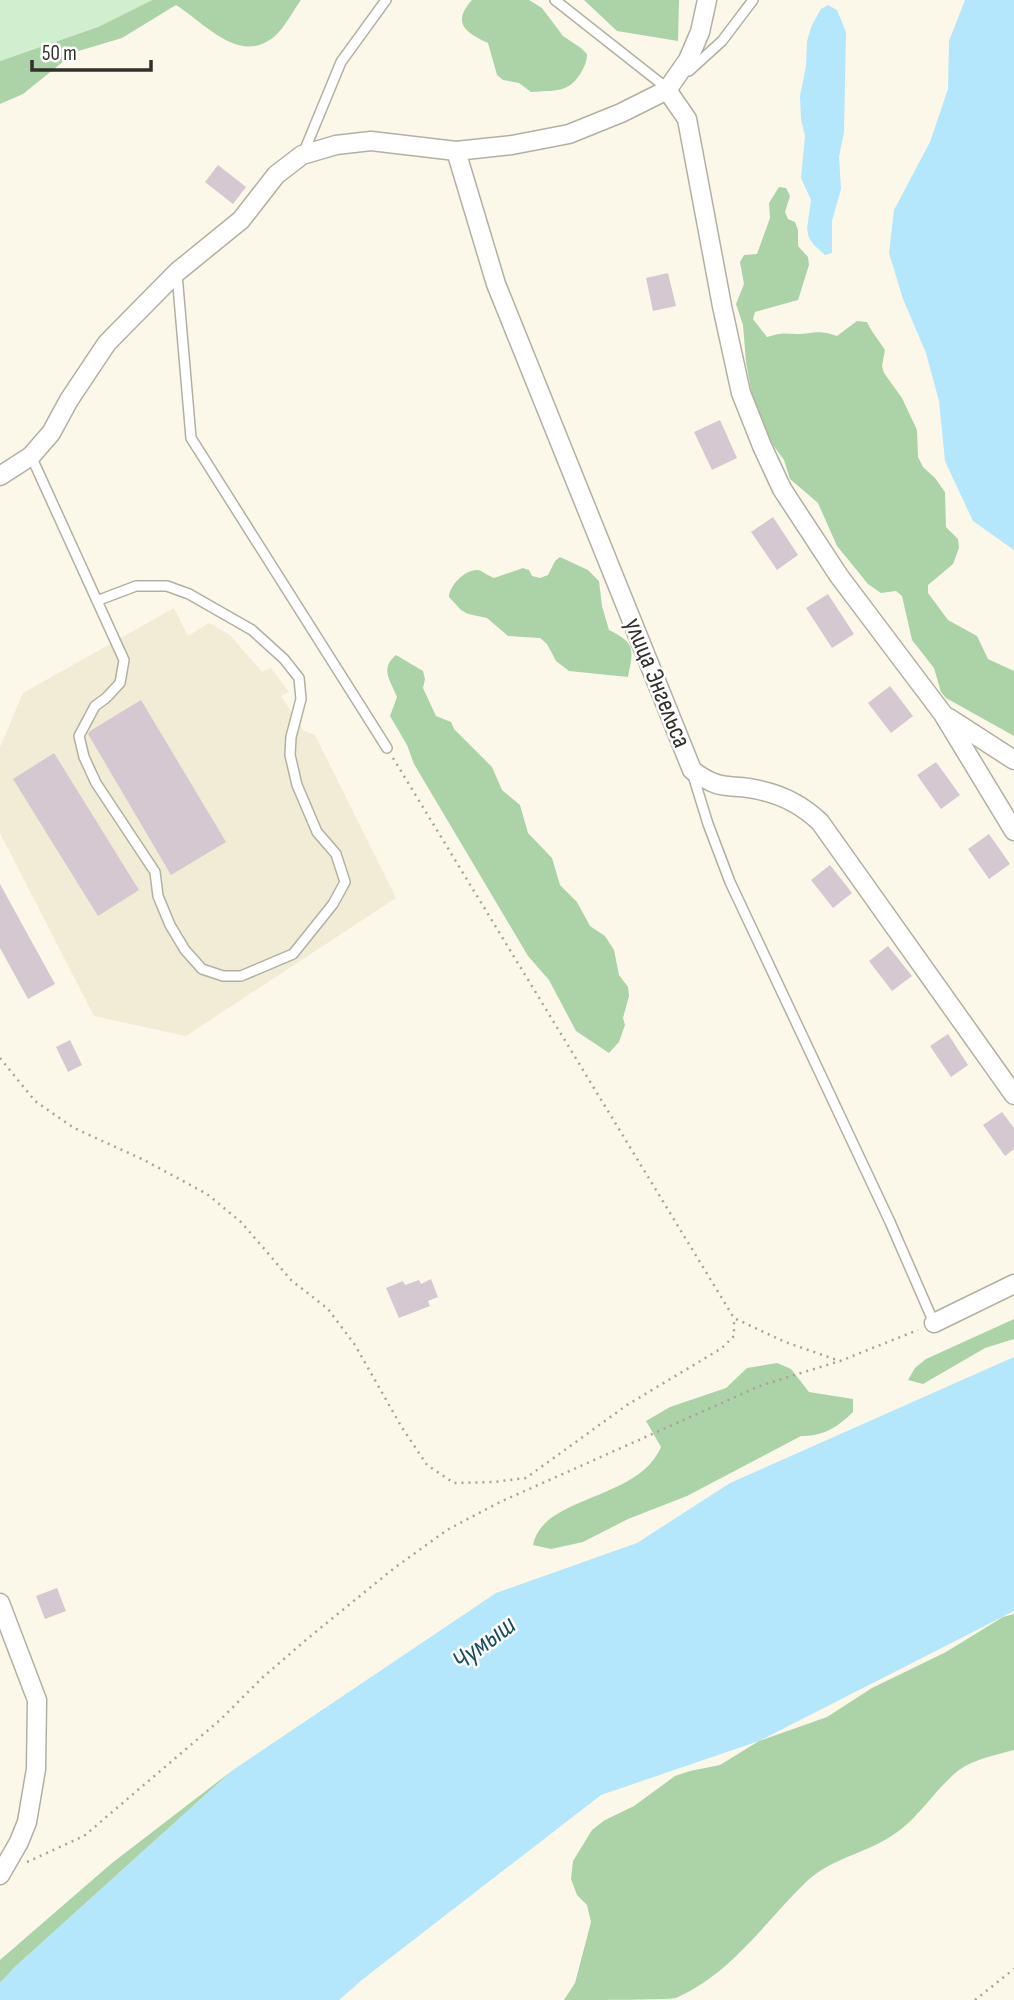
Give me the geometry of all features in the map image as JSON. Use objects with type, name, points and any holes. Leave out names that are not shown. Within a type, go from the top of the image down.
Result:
[{"type":"street","points":[[0,476],[31,456],[51,433],[107,342],[177,272],[241,220],[276,174],[302,155],[336,145],[371,141],[456,151],[512,145],[569,134],[621,113],[667,90],[692,51],[700,32],[707,0]]},
{"type":"street","points":[[667,90],[687,119],[741,393],[782,489],[839,576],[943,714],[1014,831]]},
{"type":"street","name":"улица Энгельса","points":[[456,151],[496,284],[692,770],[719,786],[762,790],[791,801],[820,822],[1014,1095]]},
{"type":"street","points":[[943,714],[1014,760]]},
{"type":"street","points":[[934,1323],[1014,1283]]},
{"type":"street","points":[[0,1603],[37,1700],[36,1769],[27,1822],[1,1874]]},
{"type":"lane","points":[[302,155],[341,62],[386,0]]},
{"type":"lane","points":[[555,0],[667,90],[722,41],[753,0]]},
{"type":"lane","points":[[177,272],[191,438],[387,748]]},
{"type":"lane","points":[[31,456],[99,600],[124,660],[120,683],[95,706],[79,736],[84,757],[96,783],[155,872],[158,897],[170,925],[185,950],[202,970],[223,976],[241,976],[293,954],[333,904],[345,882],[336,854],[317,832],[297,785],[290,755],[291,737],[301,699],[299,678],[284,659],[252,630],[189,594],[167,586],[136,586],[99,600]]},
{"type":"lane","points":[[692,770],[708,824],[730,882],[890,1222],[934,1323]]},
{"type":"path","points":[[0,1058],[35,1101],[74,1128],[144,1160],[207,1194],[241,1222],[291,1280],[328,1309],[355,1345],[401,1426],[427,1465],[454,1483],[526,1478],[627,1405],[722,1348],[734,1336],[734,1318],[387,748]]},
{"type":"path","points":[[734,1318],[785,1342],[840,1361]]},
{"type":"path","points":[[1,1874],[84,1836],[220,1720],[262,1678],[307,1639],[393,1569],[447,1530],[500,1502],[762,1385],[840,1361],[934,1323]]},
{"type":"path","points":[[975,2000],[1014,1969]]},
{"type":"shaded area","points":[[174,608],[188,636],[209,623],[230,635],[262,672],[271,668],[289,692],[281,696],[304,731],[315,735],[396,898],[186,1036],[94,1016],[0,833],[0,747],[23,693]]},
{"type":"green space","points":[[0,0],[152,0],[98,27],[0,61]]},
{"type":"green space","points":[[152,0],[301,0],[275,36],[262,44],[249,46],[224,39],[176,5],[122,38],[75,52],[23,94],[0,104],[0,61],[98,27]]},
{"type":"green space","points":[[472,0],[529,0],[542,8],[563,36],[587,54],[582,71],[572,84],[554,91],[531,92],[519,83],[503,80],[497,75],[488,43],[468,31],[462,21]]},
{"type":"green space","points":[[584,0],[679,0],[678,41],[617,31]]},
{"type":"green space","points":[[779,187],[786,188],[790,196],[785,212],[788,219],[795,222],[798,246],[808,257],[809,265],[798,300],[755,312],[753,319],[767,337],[820,332],[837,336],[857,321],[867,322],[885,350],[882,366],[884,373],[902,398],[917,430],[918,457],[923,467],[945,492],[946,527],[958,539],[959,548],[953,564],[928,585],[928,593],[948,620],[977,636],[988,659],[1014,671],[1014,736],[946,698],[941,692],[934,668],[912,640],[902,596],[896,591],[881,593],[868,584],[837,546],[818,503],[790,479],[784,460],[770,441],[753,401],[743,325],[736,304],[744,284],[740,262],[744,255],[757,254],[770,218],[769,203]]},
{"type":"green space","points":[[560,557],[588,570],[599,581],[609,630],[624,639],[630,647],[628,677],[569,671],[556,661],[547,644],[540,638],[508,636],[487,618],[461,610],[449,597],[459,579],[473,570],[494,578],[523,568],[529,570],[532,576],[540,578],[548,575]]},
{"type":"green space","points":[[396,655],[423,671],[423,688],[436,716],[451,722],[454,729],[492,767],[502,790],[520,805],[528,833],[552,858],[560,885],[577,902],[590,926],[605,936],[614,950],[619,975],[628,987],[629,996],[623,1018],[625,1025],[619,1042],[609,1053],[576,1031],[549,980],[528,956],[414,764],[407,745],[390,716],[397,697],[387,670]]},
{"type":"green space","points":[[1014,1319],[1014,1339],[985,1348],[923,1384],[908,1380],[915,1368],[926,1359]]},
{"type":"green space","points":[[777,1363],[791,1369],[809,1392],[853,1399],[853,1412],[829,1430],[816,1435],[801,1436],[687,1496],[628,1519],[583,1542],[551,1549],[533,1545],[540,1529],[554,1516],[613,1489],[649,1465],[661,1447],[646,1421],[670,1407],[726,1388],[747,1368]]},
{"type":"green space","points":[[1014,1614],[1014,1750],[965,1766],[900,1830],[880,1843],[815,1874],[731,1961],[696,1988],[676,1998],[564,2000],[575,1983],[591,1922],[587,1905],[577,1895],[571,1879],[573,1861],[592,1830],[605,1820],[634,1806],[675,1776],[720,1765],[759,1741],[827,1717],[872,1688],[946,1652],[1003,1617]]},
{"type":"green space","points":[[233,1770],[0,1983],[0,1960],[112,1863]]},
{"type":"water","points":[[965,0],[1014,0],[1014,550],[973,521],[945,461],[939,401],[926,353],[903,299],[889,253],[894,210],[930,142],[948,89],[949,41]]},
{"type":"water","points":[[828,5],[837,10],[846,32],[844,132],[839,157],[841,189],[832,221],[832,253],[825,255],[809,238],[807,229],[811,200],[801,178],[805,136],[800,96],[806,66],[807,41],[821,9]]},
{"type":"water","name":"Чумыш","points":[[1014,1357],[1014,1611],[759,1741],[601,1795],[339,2000],[0,2000],[0,1983],[16,1966],[233,1770],[496,1593],[637,1543],[730,1483]]},
{"type":"building","points":[[218,165],[246,187],[233,204],[205,182]]},
{"type":"building","points":[[668,273],[676,306],[653,311],[646,278]]},
{"type":"building","points":[[720,420],[737,458],[712,470],[694,432]]},
{"type":"building","points":[[773,517],[798,555],[777,570],[751,532]]},
{"type":"building","points":[[828,594],[854,634],[832,648],[806,608]]},
{"type":"building","points":[[890,686],[913,716],[891,733],[868,703]]},
{"type":"building","points":[[141,700],[226,842],[171,875],[88,734]]},
{"type":"building","points":[[54,753],[139,890],[98,916],[13,779]]},
{"type":"building","points":[[936,762],[960,795],[941,809],[917,775]]},
{"type":"building","points":[[989,834],[1010,864],[989,879],[968,849]]},
{"type":"building","points":[[830,865],[852,893],[833,908],[811,880]]},
{"type":"building","points":[[0,884],[55,984],[28,999],[0,948]]},
{"type":"building","points":[[888,946],[912,976],[892,991],[869,961]]},
{"type":"building","points":[[948,1034],[968,1065],[951,1077],[930,1046]]},
{"type":"building","points":[[70,1040],[82,1065],[68,1072],[56,1047]]},
{"type":"building","points":[[1002,1112],[1014,1128],[1014,1149],[1005,1156],[983,1125]]},
{"type":"building","points":[[431,1279],[438,1297],[428,1301],[430,1306],[399,1318],[386,1288],[403,1281],[405,1285],[419,1280],[421,1284]]},
{"type":"building","points":[[57,1588],[66,1611],[45,1619],[36,1596]]}]
